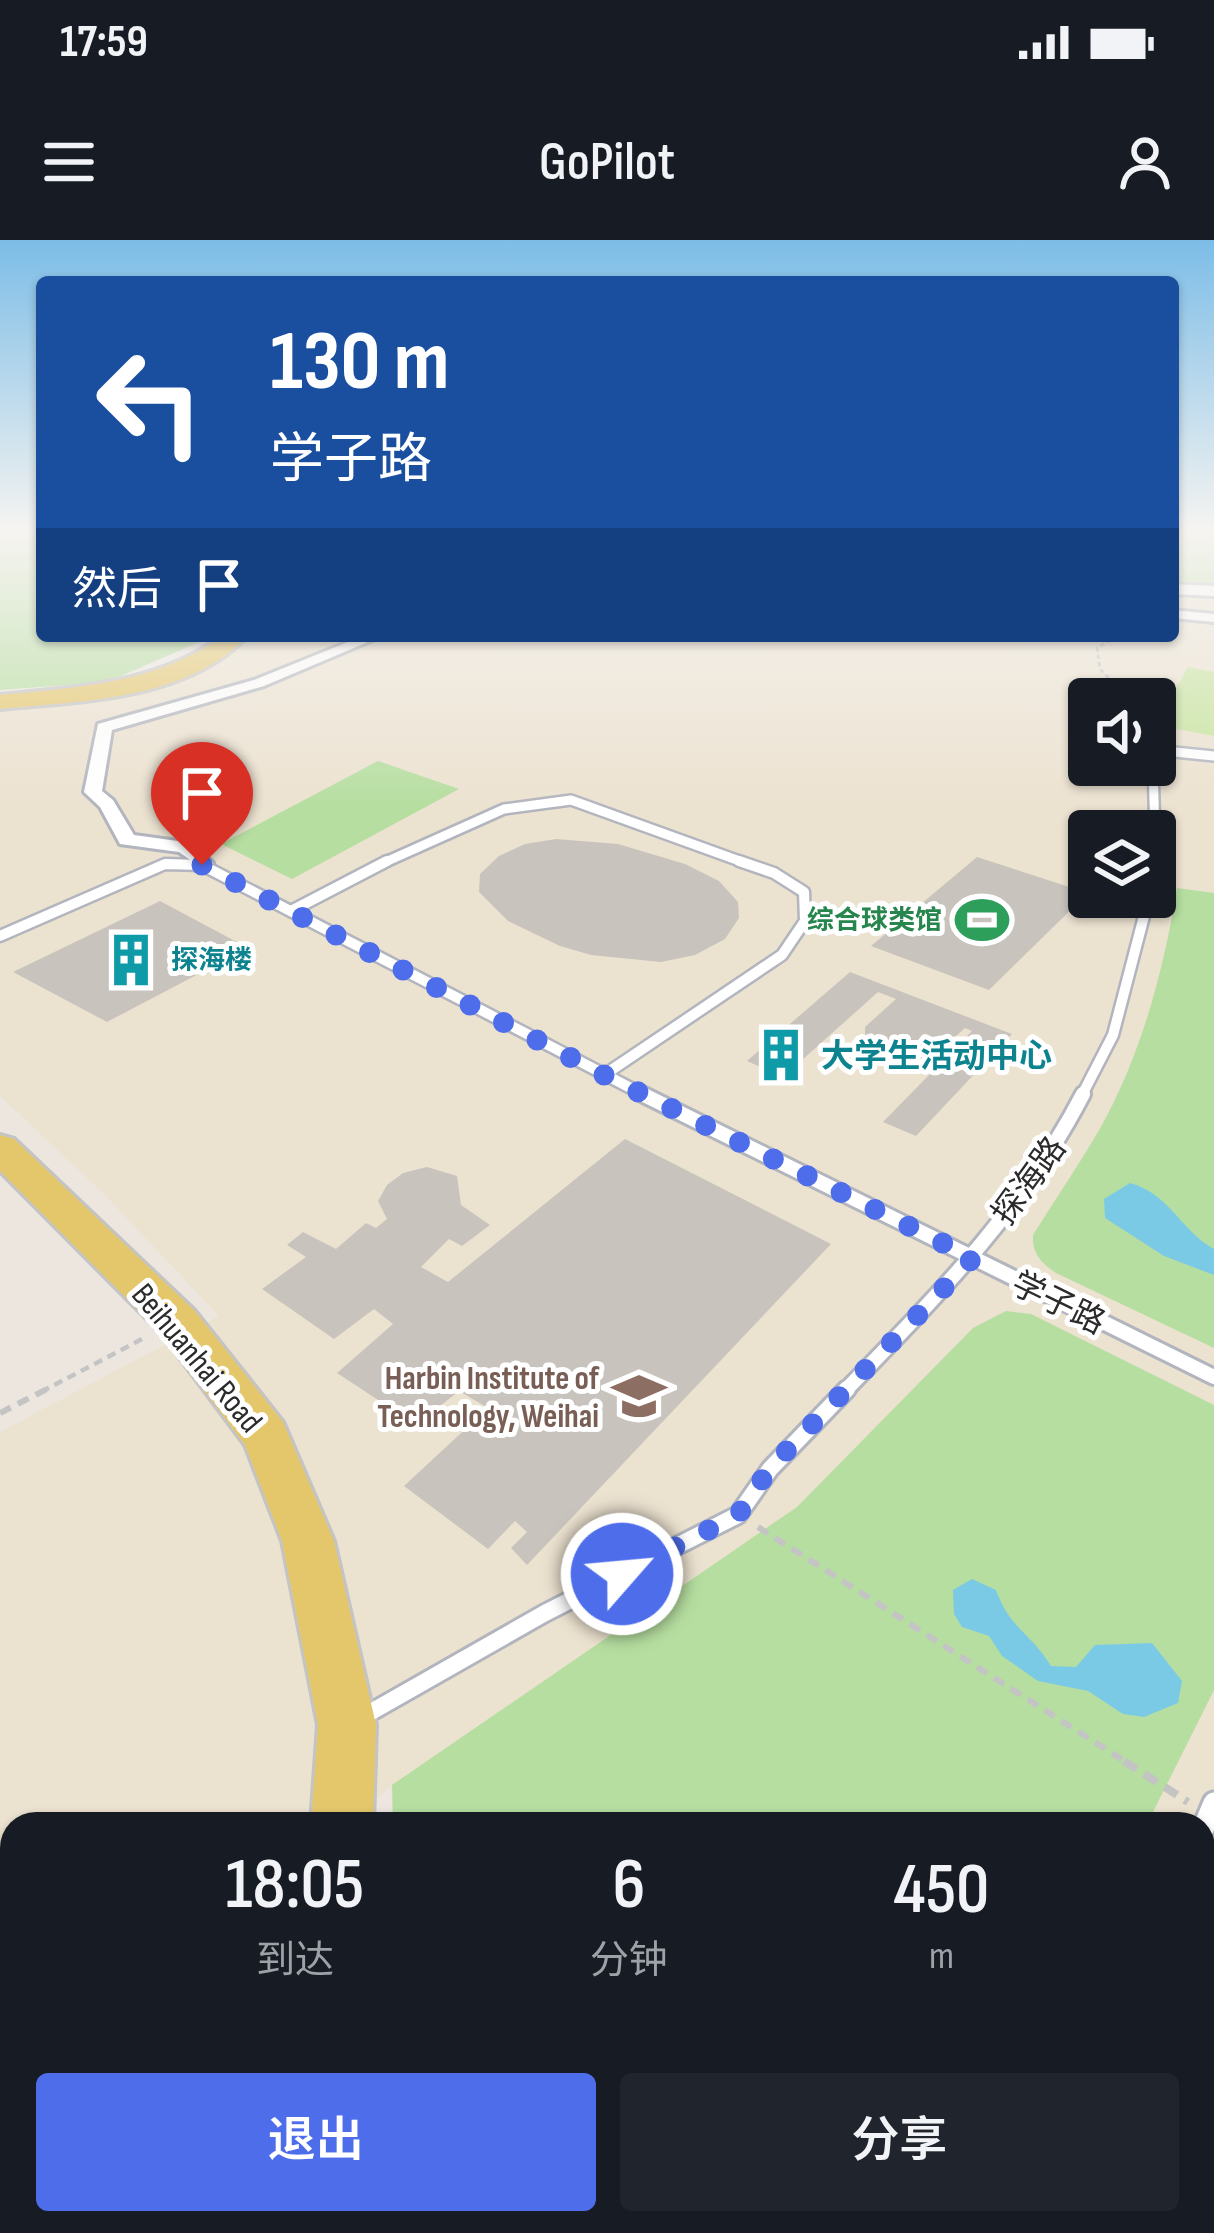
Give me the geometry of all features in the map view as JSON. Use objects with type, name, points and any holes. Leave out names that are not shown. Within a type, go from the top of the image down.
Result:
[{"type":"main road","points":[[0,702],[142,682],[175,672],[226,642]]},
{"type":"main road","name":"Beihuanhai Road","points":[[0,1148],[179,1323],[266,1436],[308,1541],[347,1725],[343,1812]]},
{"type":"street","points":[[203,863],[184,847],[127,840],[107,804],[93,792],[104,727],[259,683],[360,642]]},
{"type":"lane","points":[[1176,752],[1214,756]]},
{"type":"lane","points":[[291,911],[464,825],[498,811],[554,799],[571,800],[774,873],[804,892],[805,921],[782,955],[604,1075]]},
{"type":"lane","name":"学子路","points":[[0,937],[165,864],[202,865],[604,1075],[1214,1377]]},
{"type":"lane","name":"探海路","points":[[347,1725],[545,1613],[738,1515],[770,1468],[973,1258],[1052,1156],[1113,1035],[1144,918]]},
{"type":"path","points":[[1106,642],[1097,647],[1100,669],[1109,678]]},
{"type":"path","points":[[0,1413],[118,1348],[179,1323]]},
{"type":"path","points":[[738,1515],[1203,1812]]},
{"type":"shaded area","name":"Harbin Institute of Technology, Weihai","points":[[1179,624],[1214,624],[1214,1812],[392,1812],[391,1786],[362,1812],[0,1812],[0,1432],[219,1316],[102,1192],[0,1096],[0,708],[145,688],[201,671],[246,642],[1179,642]]},
{"type":"green space","points":[[0,624],[36,624],[36,642],[199,642],[107,682],[0,690]]},
{"type":"green space","points":[[1188,667],[1214,672],[1214,736],[1176,729],[1176,689]]},
{"type":"green space","points":[[378,761],[459,789],[292,879],[221,844]]},
{"type":"green space","points":[[1177,888],[1214,893],[1214,1348],[1056,1273],[1038,1257],[1033,1242],[1129,1069],[1158,979],[1171,918],[1176,918]]},
{"type":"green space","points":[[1006,1311],[1031,1314],[1214,1405],[1214,1690],[1153,1812],[393,1812],[392,1785],[797,1507],[973,1328]]},
{"type":"water","points":[[1130,1183],[1155,1195],[1214,1249],[1214,1275],[1164,1256],[1105,1218],[1104,1199]]},
{"type":"water","points":[[972,1579],[996,1590],[1008,1614],[1051,1666],[1076,1667],[1095,1645],[1152,1643],[1182,1681],[1178,1703],[1144,1717],[1123,1714],[1088,1691],[1038,1681],[1002,1656],[989,1636],[962,1627],[954,1614],[953,1590]]},
{"type":"building","points":[[556,839],[618,844],[685,864],[719,881],[738,902],[739,918],[725,939],[695,955],[661,962],[591,955],[560,946],[508,921],[479,892],[480,874],[499,856],[525,844]]},
{"type":"building","name":"综合球类馆","points":[[977,857],[1068,887],[1068,913],[989,990],[871,946]]},
{"type":"building","name":"探海楼","points":[[160,901],[248,948],[107,1022],[13,972]]},
{"type":"building","name":"大学生活动中心","points":[[850,972],[1012,1034],[916,1136],[883,1122],[972,1031],[965,1028],[930,1059],[888,1057],[870,1048],[865,1036],[865,1027],[896,999],[878,992],[783,1077],[747,1061]]},
{"type":"building","points":[[625,1139],[831,1244],[527,1565],[511,1548],[527,1532],[515,1521],[488,1549],[404,1486],[488,1408],[459,1391],[416,1425],[337,1373],[393,1324],[374,1309],[334,1339],[262,1289],[306,1257],[287,1245],[303,1232],[336,1249],[366,1223],[376,1228],[387,1219],[378,1201],[387,1185],[403,1173],[427,1167],[457,1176],[461,1205],[490,1225],[462,1246],[449,1239],[421,1267],[448,1282]]},
{"type":"place","name":"综合球类馆","points":[[982,920]]},
{"type":"place","name":"探海楼","points":[[131,960]]},
{"type":"place","name":"大学生活动中心","points":[[781,1055]]},
{"type":"place","name":"Harbin Institute of Technology, Weihai","points":[[639,1396]]},
{"type":"route","points":[[202,865],[604,1075],[973,1258],[770,1468],[738,1515],[622,1574]]}]
